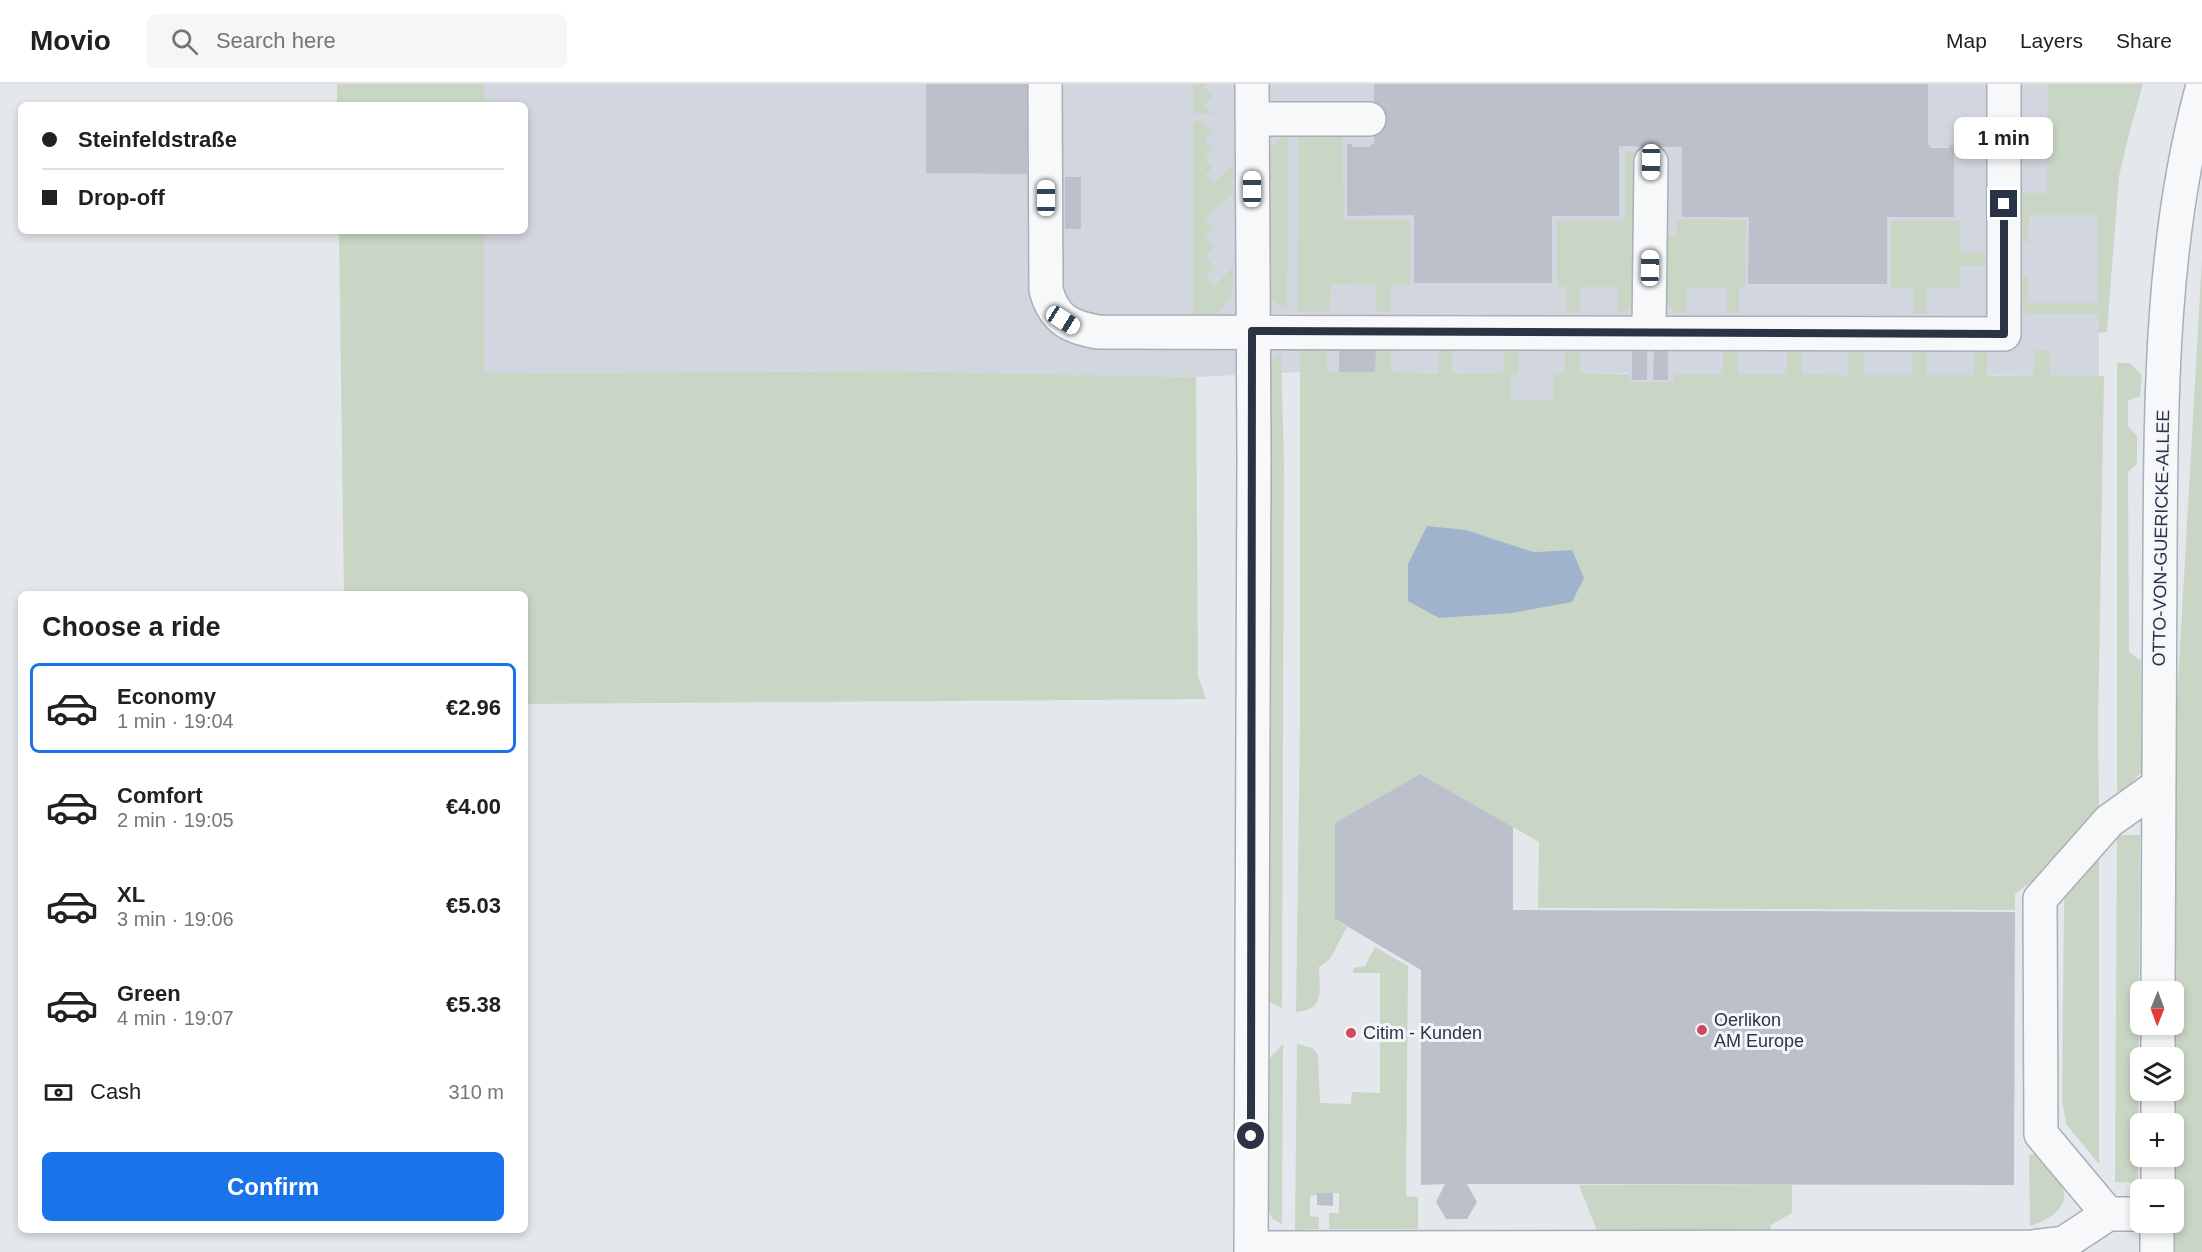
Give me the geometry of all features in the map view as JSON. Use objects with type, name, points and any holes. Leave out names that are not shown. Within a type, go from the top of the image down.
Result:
[{"type":"street","points":[[1045,84],[1046,290],[1050,306],[1063,320],[1077,328],[1098,332],[2004,334],[2004,84]]},
{"type":"street","points":[[1252,84],[1251,1250],[2032,1247],[2064,1243],[2108,1214],[2130,1214]]},
{"type":"street","name":"OTTO-VON-GUERICKE-ALLEE","points":[[2158,981],[2163,345],[2180,191],[2192,125],[2202,89]]},
{"type":"street","points":[[1252,118],[1369,119]]},
{"type":"street","points":[[1649,332],[1651,162]]},
{"type":"street","points":[[2108,1214],[2041,1134],[2040,899],[2109,821],[2158,786]]},
{"type":"street","points":[[2157,1233],[2157,1252]]},
{"type":"shaded area","points":[[484,84],[2131,84],[2099,314],[2099,376],[1675,374],[1674,382],[1629,382],[1629,373],[1554,373],[1554,400],[1510,399],[1511,374],[1504,373],[1299,372],[1196,377],[895,371],[485,373],[484,234],[528,234],[528,102],[484,102]]},
{"type":"green space","points":[[337,84],[484,84],[484,102],[337,102]]},
{"type":"green space","points":[[1193,84],[1208,84],[1204,88],[1213,96],[1204,105],[1213,114],[1193,113]]},
{"type":"green space","points":[[2048,84],[2143,84],[2119,176],[2107,332],[2099,333],[2099,314],[2032,314],[2026,313],[2020,303],[2021,277],[2028,277],[2028,303],[2098,303],[2098,215],[2029,215],[2028,242],[2021,242],[2022,193],[2047,193],[2047,142],[2022,142],[2022,123],[2047,123]]},
{"type":"green space","points":[[1193,121],[1206,121],[1204,123],[1213,132],[1204,140],[1213,149],[1205,158],[1213,167],[1205,175],[1214,183],[1233,164],[1233,193],[1205,218],[1214,229],[1205,237],[1214,248],[1205,256],[1214,267],[1206,276],[1214,286],[1232,268],[1232,295],[1213,316],[1193,315]]},
{"type":"green space","points":[[1288,133],[1287,309],[1271,299],[1270,293],[1270,147]]},
{"type":"green space","points":[[1299,135],[1342,135],[1344,220],[1410,220],[1410,285],[1390,285],[1390,312],[1376,312],[1376,285],[1331,284],[1330,311],[1298,312]]},
{"type":"green space","points":[[1626,151],[1641,152],[1634,304],[1618,314],[1618,287],[1580,287],[1580,314],[1566,313],[1566,287],[1557,286],[1557,221],[1625,221]]},
{"type":"green space","points":[[1677,219],[1746,220],[1745,287],[1739,288],[1739,313],[1727,313],[1727,287],[1686,288],[1686,313],[1675,312],[1664,301],[1663,236],[1677,236]]},
{"type":"green space","points":[[1891,221],[1960,221],[1960,253],[1985,253],[1985,266],[1960,266],[1960,288],[1927,288],[1927,314],[1913,314],[1913,288],[1891,288]]},
{"type":"green space","points":[[339,234],[484,234],[485,373],[895,371],[1196,377],[1198,676],[1206,699],[528,704],[528,591],[344,591]]},
{"type":"green space","points":[[2202,259],[2202,1252],[2175,1252],[2175,1233],[2184,1233],[2184,1179],[2175,1179],[2175,1167],[2184,1167],[2184,1113],[2175,1113],[2175,1101],[2184,1101],[2184,1047],[2175,1047],[2175,1035],[2184,1035],[2184,981],[2176,981],[2176,717]]},
{"type":"green space","points":[[1300,346],[1327,347],[1327,372],[1375,372],[1376,346],[1391,347],[1391,372],[1438,373],[1439,347],[1452,347],[1451,373],[1503,373],[1504,347],[1518,348],[1518,373],[1511,374],[1511,399],[1553,400],[1554,373],[1565,373],[1565,348],[1580,348],[1580,373],[1629,374],[1629,382],[1674,382],[1674,374],[1723,374],[1723,348],[1738,349],[1738,374],[1787,374],[1787,349],[1802,349],[1802,374],[1848,375],[1849,349],[1864,349],[1864,375],[1912,375],[1912,350],[1926,349],[1926,375],[1974,375],[1974,350],[1987,350],[1987,376],[2034,376],[2035,350],[2050,350],[2050,375],[2104,376],[2098,727],[2099,813],[2033,880],[2015,894],[2015,910],[1538,908],[1539,842],[1420,774],[1335,823],[1335,919],[1347,927],[1330,959],[1319,967],[1320,991],[1316,1003],[1306,1010],[1296,1012],[1300,726]],"holes":[[[1466,530],[1534,552],[1572,550],[1439,618]]]},
{"type":"green space","points":[[1281,354],[1284,462],[1282,1008],[1270,1002],[1267,362]]},
{"type":"green space","points":[[2117,363],[2130,363],[2142,375],[2140,396],[2128,401],[2128,426],[2137,436],[2137,464],[2128,472],[2129,652],[2141,661],[2141,773],[2117,798]]},
{"type":"green space","points":[[2117,835],[2140,835],[2139,981],[2130,981],[2130,1035],[2139,1035],[2139,1047],[2130,1047],[2130,1101],[2138,1101],[2138,1113],[2130,1113],[2130,1167],[2138,1167],[2138,1179],[2130,1179],[2130,1183],[2115,1182]]},
{"type":"green space","points":[[2099,853],[2099,1164],[2066,1124],[2062,1099],[2064,899],[2066,892]]},
{"type":"green space","points":[[1375,947],[1408,966],[1406,1196],[1418,1197],[1418,1229],[1329,1229],[1329,1213],[1339,1213],[1339,1193],[1318,1193],[1310,1196],[1310,1216],[1319,1217],[1319,1229],[1295,1230],[1297,1044],[1312,1048],[1318,1054],[1320,1103],[1351,1104],[1352,1092],[1380,1093],[1380,973],[1353,973],[1353,968],[1365,966]]},
{"type":"green space","points":[[1283,1044],[1282,1224],[1273,1219],[1268,1211],[1269,1059]]},
{"type":"green space","points":[[2035,1154],[2058,1179],[2064,1196],[2059,1210],[2046,1220],[2030,1226],[2029,1155]]},
{"type":"green space","points":[[1579,1185],[1792,1185],[1792,1213],[1771,1225],[1770,1231],[1597,1231]]},
{"type":"water","points":[[1427,526],[1466,530],[1534,552],[1572,550],[1584,578],[1572,602],[1512,613],[1439,618],[1408,601],[1408,564]]},
{"type":"building","points":[[926,84],[1027,84],[1027,174],[926,173]]},
{"type":"building","points":[[1374,84],[1928,84],[1928,145],[1930,148],[1950,148],[1949,145],[1954,145],[1954,217],[1887,217],[1887,284],[1748,284],[1749,217],[1682,217],[1682,147],[1619,146],[1619,216],[1552,216],[1552,283],[1414,283],[1414,215],[1347,216],[1347,144],[1352,144],[1352,147],[1371,147],[1371,144],[1374,144]]},
{"type":"building","points":[[1065,177],[1081,177],[1081,229],[1065,229]]},
{"type":"building","points":[[1339,346],[1376,346],[1375,372],[1339,372]]},
{"type":"building","points":[[1632,349],[1647,349],[1647,380],[1632,380]]},
{"type":"building","points":[[1654,349],[1668,349],[1668,380],[1653,380]]},
{"type":"building","points":[[1420,774],[1513,827],[1513,910],[2015,912],[2014,1185],[1467,1184],[1477,1202],[1467,1219],[1446,1219],[1436,1202],[1445,1184],[1421,1185],[1421,970],[1335,919],[1335,823]]},
{"type":"building","points":[[1317,1193],[1333,1193],[1333,1206],[1317,1205]]},
{"type":"place","name":"Oerlikon AM Europe","points":[[1702,1030]]},
{"type":"place","name":"Citim - Kunden","points":[[1351,1033]]},
{"type":"route","points":[[1251,1136],[1254,456],[1252,331],[2004,334],[2004,204]]}]
